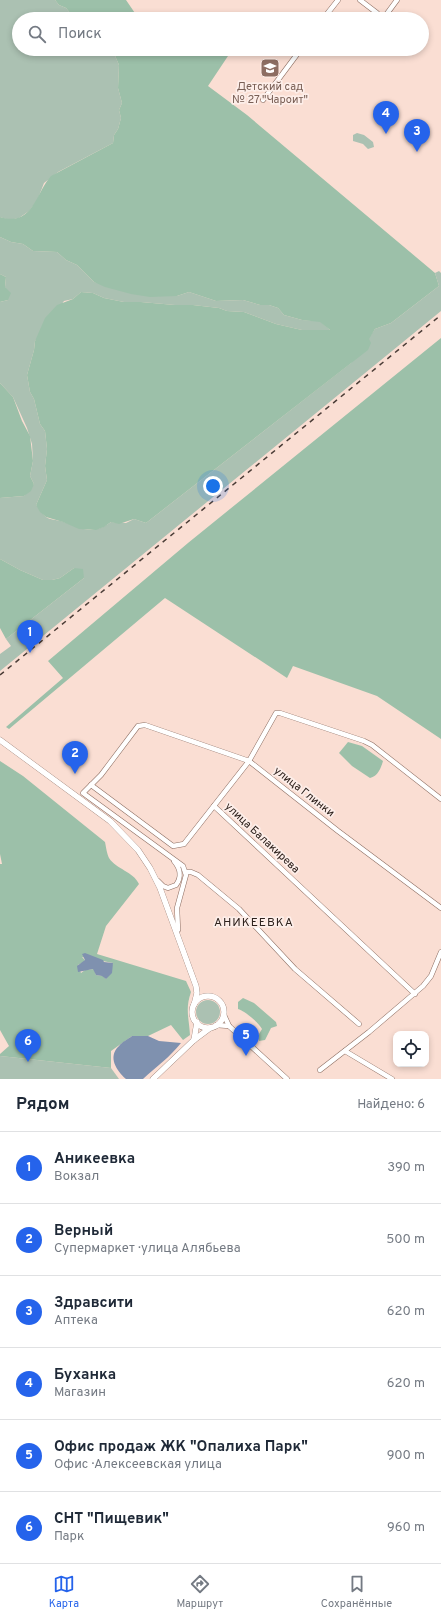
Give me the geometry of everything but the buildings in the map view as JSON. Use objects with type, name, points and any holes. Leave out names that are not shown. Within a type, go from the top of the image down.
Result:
[{"type":"street","points":[[329,12],[338,0]]},
{"type":"street","points":[[360,0],[376,12]]},
{"type":"street","points":[[388,12],[397,0]]},
{"type":"street","points":[[263,100],[296,56]]},
{"type":"street","points":[[214,806],[249,761],[276,713],[280,713],[364,741],[372,745],[441,799]]},
{"type":"street","name":"улица Глинки","points":[[91,785],[101,775],[138,726],[145,725],[249,761],[441,908]]},
{"type":"street","points":[[0,740],[110,821],[138,850],[160,884],[168,888],[174,887],[178,882],[179,870],[177,864],[168,855]]},
{"type":"street","points":[[91,785],[83,793],[183,866],[186,872],[176,915],[180,940]]},
{"type":"street","name":"улица Балакирева","points":[[91,785],[173,846],[184,844],[214,806],[415,994]]},
{"type":"street","points":[[186,872],[191,872],[198,875],[239,908],[295,969],[359,1024]]},
{"type":"street","points":[[155,878],[180,940],[196,986],[197,993],[193,1014],[197,1022],[210,1028]]},
{"type":"street","points":[[320,1070],[415,994],[431,976],[441,952]]},
{"type":"street","points":[[196,986],[205,994],[220,1001],[223,1005],[224,1015],[229,1026],[287,1079]]},
{"type":"street","points":[[194,1005],[201,998],[211,996]]},
{"type":"street","points":[[216,1026],[222,1020],[224,1015]]},
{"type":"street","points":[[194,1040],[197,1022]]},
{"type":"street","points":[[153,1079],[194,1040],[210,1028],[216,1026],[229,1026]]},
{"type":"street","points":[[345,1051],[392,1079]]},
{"type":"green space","points":[[0,0],[55,0],[59,5],[66,8],[69,12],[12,12],[12,56],[115,56],[119,65],[118,88],[122,103],[119,110],[121,118],[118,129],[114,135],[113,143],[58,172],[44,183],[37,201],[29,211],[19,218],[9,220],[0,217]]},
{"type":"green space","points":[[55,0],[126,0],[134,12],[69,12],[66,8],[59,5]]},
{"type":"green space","points":[[115,56],[228,56],[208,86],[247,115],[435,273],[439,286],[391,323],[375,329],[369,339],[371,343],[368,350],[146,523],[134,519],[119,524],[111,522],[96,530],[79,529],[46,517],[40,512],[36,505],[47,480],[45,466],[47,449],[45,431],[40,424],[34,399],[30,392],[27,375],[35,341],[45,318],[57,305],[73,299],[81,292],[93,293],[104,298],[124,302],[193,305],[219,308],[227,311],[244,312],[276,324],[302,330],[330,330],[320,322],[302,320],[284,315],[278,308],[243,300],[216,301],[189,292],[177,296],[150,297],[105,287],[94,282],[77,265],[66,260],[57,252],[33,251],[23,244],[11,242],[0,237],[0,217],[11,219],[20,217],[32,207],[51,176],[113,143],[114,135],[118,129],[121,118],[119,110],[122,103],[118,88],[119,65]]},
{"type":"green space","points":[[357,133],[364,135],[373,142],[374,147],[368,149],[363,144],[353,141],[353,135]]},
{"type":"green space","points":[[0,237],[11,242],[23,244],[33,251],[57,252],[66,260],[77,265],[94,282],[177,296],[189,292],[216,301],[243,300],[260,305],[269,305],[278,308],[284,315],[302,320],[320,321],[330,330],[302,330],[276,324],[244,312],[227,311],[219,308],[193,305],[124,302],[104,298],[93,293],[81,292],[73,299],[64,301],[35,341],[27,375],[30,392],[34,399],[40,424],[45,431],[47,449],[45,466],[47,480],[36,505],[48,518],[86,529],[98,529],[111,522],[126,523],[134,519],[146,523],[351,363],[375,329],[391,323],[439,286],[435,273],[439,271],[441,273],[441,311],[0,671],[0,654],[11,646],[6,639],[84,578],[74,568],[60,578],[43,580],[0,559],[0,498],[24,496],[34,484],[30,476],[33,461],[32,444],[27,428],[13,397],[0,383],[0,302],[8,300],[5,287],[6,277],[0,274]]},
{"type":"green space","points":[[0,274],[6,277],[5,287],[11,293],[8,300],[0,302]]},
{"type":"green space","points":[[441,338],[441,739],[377,696],[293,666],[287,678],[165,598],[9,729],[6,727],[63,678],[48,661],[188,543]]},
{"type":"green space","points":[[0,383],[13,397],[22,421],[30,436],[33,461],[30,476],[34,484],[31,491],[24,496],[0,498]]},
{"type":"green space","points":[[0,559],[43,580],[60,578],[74,568],[83,569],[84,578],[6,639],[0,628]]},
{"type":"green space","points":[[348,742],[362,746],[383,761],[377,774],[370,778],[352,766],[339,753]]},
{"type":"green space","points":[[0,761],[23,776],[105,842],[108,856],[112,862],[133,876],[139,884],[106,926],[97,954],[186,981],[191,992],[188,1009],[190,1035],[183,1040],[171,1025],[148,1036],[132,1036],[111,1051],[111,1068],[0,1056],[0,1054],[9,1046],[0,1030],[0,864],[2,864],[0,854]],"holes":[[[82,957],[113,963],[106,979],[103,976],[96,975],[94,969],[85,970],[81,973],[78,965],[84,962],[85,960]]]},
{"type":"green space","points":[[243,998],[254,1003],[276,1022],[277,1026],[271,1028],[265,1040],[259,1041],[259,1034],[262,1029],[258,1024],[238,1009],[238,1002]]},
{"type":"green space","points":[[208,1000],[217,1003],[220,1012],[217,1021],[208,1024],[199,1021],[196,1012],[199,1003]]},
{"type":"green space","points":[[0,1056],[111,1068],[119,1079],[0,1079]]},
{"type":"water","points":[[85,953],[103,960],[104,962],[113,963],[112,973],[106,979],[102,976],[96,975],[93,969],[78,972],[77,966],[85,960],[82,954]]},
{"type":"water","points":[[132,1036],[148,1036],[159,1041],[181,1043],[168,1057],[143,1079],[126,1079],[119,1072],[115,1064],[114,1055],[115,1050]]},
{"type":"railway","points":[[0,675],[441,315]]},
{"type":"place","name":"Детский сад № 27 \"Чароит\"","points":[[270,68]]},
{"type":"place","name":"Буханка","points":[[386,134]]},
{"type":"place","name":"Здравсити","points":[[417,152]]},
{"type":"place","name":"Аникеевка","points":[[30,653]]},
{"type":"place","name":"Верный","points":[[75,774]]},
{"type":"place","name":"Офис продаж ЖК \"Опалиха Парк\"","points":[[246,1056]]},
{"type":"place","name":"СНТ \"Пищевик\"","points":[[28,1062]]},
{"type":"district","name":"АНИКЕЕВКА","points":[[254,923]]}]
